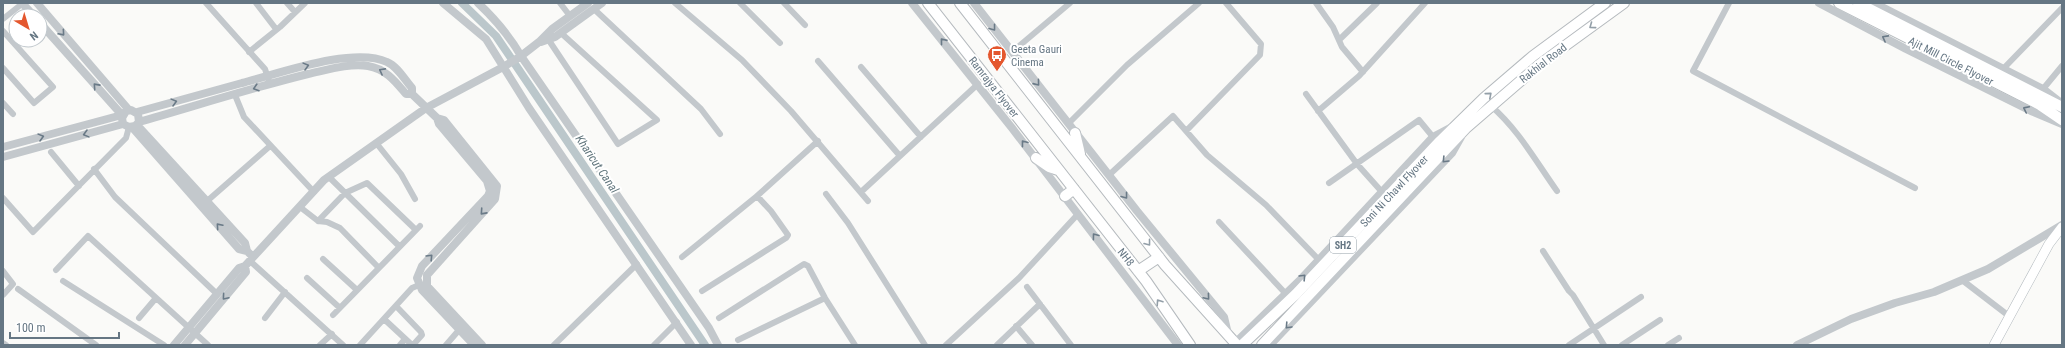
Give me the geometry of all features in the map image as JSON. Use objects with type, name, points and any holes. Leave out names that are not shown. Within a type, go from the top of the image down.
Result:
[{"type":"main road","name":"Ramrajya Flyover","points":[[928,3],[1059,171]]},
{"type":"main road","points":[[960,3],[1159,256],[1228,335],[1238,344]]},
{"type":"main road","name":"Rakhial Road","points":[[1464,125],[1484,98],[1534,56],[1605,3]]},
{"type":"main road","name":"Rakhial Road","points":[[1464,125],[1491,106],[1540,64],[1624,3]]},
{"type":"main road","name":"Ajit Mill Circle Flyover","points":[[1839,3],[2062,108]]},
{"type":"main road","name":"Ajit Mill Circle Flyover","points":[[1858,3],[1967,64],[2062,120]]},
{"type":"main road","name":"Soni Ni Chawl Flyover","points":[[1238,344],[1296,294],[1440,142],[1464,125]]},
{"type":"main road","points":[[1075,133],[1081,158]]},
{"type":"main road","name":"Soni Ni Chawl Flyover","points":[[1262,345],[1440,142]]},
{"type":"main road","points":[[1036,158],[1049,167],[1059,171]]},
{"type":"main road","name":"NH8","points":[[1059,171],[1138,271],[1190,345]]},
{"type":"main road","points":[[1065,196],[1074,189]]},
{"type":"main road","points":[[1994,345],[2049,244],[2062,226]]},
{"type":"main road","points":[[2000,345],[2053,246],[2062,234]]},
{"type":"main road","points":[[1138,271],[1159,256]]},
{"type":"street","points":[[3,19],[23,3]]},
{"type":"street","points":[[38,3],[129,112],[132,125],[239,249],[343,345]]},
{"type":"street","points":[[206,3],[265,69],[269,80]]},
{"type":"street","points":[[256,3],[276,29]]},
{"type":"street","points":[[288,3],[295,12]]},
{"type":"street","points":[[249,52],[304,3]]},
{"type":"street","points":[[443,3],[486,39],[529,108],[677,322],[691,345]]},
{"type":"street","points":[[478,3],[496,20],[511,38],[521,56],[696,310],[718,345]]},
{"type":"street","points":[[560,3],[570,16]]},
{"type":"street","points":[[185,345],[191,331],[217,294],[239,268],[329,177],[426,108],[521,56],[539,42],[552,29],[588,3]]},
{"type":"street","points":[[539,42],[561,32],[595,10],[602,3]]},
{"type":"street","points":[[676,3],[742,60],[818,142],[868,202]]},
{"type":"street","points":[[740,3],[780,43]]},
{"type":"street","points":[[784,3],[805,25]]},
{"type":"street","points":[[912,3],[1036,158],[1178,345]]},
{"type":"street","points":[[974,3],[1069,123],[1075,133],[1224,317],[1228,335]]},
{"type":"street","points":[[1012,52],[1070,3]]},
{"type":"street","points":[[1069,123],[1127,65],[1199,3]]},
{"type":"street","points":[[1186,132],[1260,55],[1261,44],[1226,3]]},
{"type":"street","points":[[1316,3],[1333,27],[1342,47],[1363,72]]},
{"type":"street","points":[[1339,40],[1377,3]]},
{"type":"street","points":[[1318,111],[1363,72],[1425,3]]},
{"type":"street","points":[[1730,3],[1693,71],[1915,188]]},
{"type":"street","points":[[1819,3],[1996,94],[2062,124]]},
{"type":"street","points":[[1874,3],[2043,89],[2062,104]]},
{"type":"street","points":[[2003,69],[2062,8]]},
{"type":"street","points":[[595,10],[700,109],[720,134]]},
{"type":"street","points":[[3,31],[53,86],[34,102],[3,68]]},
{"type":"street","points":[[3,198],[33,232],[126,138],[132,125],[139,116],[129,112],[48,31]]},
{"type":"street","points":[[548,39],[618,144],[657,120],[561,32]]},
{"type":"street","points":[[3,147],[129,112],[269,80],[326,61],[368,57],[388,62],[398,71],[412,88],[412,94],[437,118],[444,120],[495,182],[498,191],[496,199],[427,275],[423,286]]},
{"type":"street","points":[[818,61],[900,156]]},
{"type":"street","points":[[2043,89],[2062,66]]},
{"type":"street","points":[[861,67],[921,137]]},
{"type":"street","points":[[3,157],[132,125],[236,95],[269,80]]},
{"type":"street","points":[[860,192],[978,84]]},
{"type":"street","points":[[1306,94],[1357,164],[1382,192]]},
{"type":"street","points":[[236,95],[244,117],[314,192]]},
{"type":"street","points":[[3,103],[13,114]]},
{"type":"street","points":[[1491,106],[1502,115],[1558,191]]},
{"type":"street","points":[[1109,175],[1173,116],[1207,155],[1266,205],[1319,260]]},
{"type":"street","points":[[1238,344],[1382,192],[1440,142],[1419,120],[1329,183]]},
{"type":"street","points":[[132,125],[245,243],[249,259],[246,272],[191,331],[174,345]]},
{"type":"street","points":[[1270,345],[1452,153],[1464,125]]},
{"type":"street","points":[[682,257],[757,196],[818,142]]},
{"type":"street","points":[[377,144],[401,174],[415,199]]},
{"type":"street","points":[[206,202],[270,146]]},
{"type":"street","points":[[51,152],[79,186]]},
{"type":"street","points":[[94,169],[115,197],[217,294]]},
{"type":"street","points":[[329,177],[399,246]]},
{"type":"street","points":[[318,221],[345,193],[362,184],[371,185],[418,228],[378,267],[333,316]]},
{"type":"street","points":[[826,194],[848,223],[926,345]]},
{"type":"street","points":[[702,291],[786,238],[788,235],[786,230],[757,196]]},
{"type":"street","points":[[300,207],[318,221],[327,222],[340,228],[378,267]]},
{"type":"street","points":[[946,345],[1019,278],[1078,214]]},
{"type":"street","points":[[1219,222],[1286,294]]},
{"type":"street","points":[[1797,345],[1851,319],[1895,303],[1934,292],[1988,269],[2062,226]]},
{"type":"street","points":[[56,270],[88,236],[208,345]]},
{"type":"street","points":[[1543,252],[1573,295],[1604,345]]},
{"type":"street","points":[[324,259],[357,290]]},
{"type":"street","points":[[554,345],[637,264]]},
{"type":"street","points":[[718,318],[804,264],[808,266],[824,298],[855,345]]},
{"type":"street","points":[[3,271],[13,284],[3,295]]},
{"type":"street","points":[[307,278],[340,308]]},
{"type":"street","points":[[1962,280],[2009,316]]},
{"type":"street","points":[[63,281],[164,345]]},
{"type":"street","points":[[360,345],[412,288],[423,286]]},
{"type":"street","points":[[423,286],[459,330],[474,345]]},
{"type":"street","points":[[423,286],[482,345]]},
{"type":"street","points":[[1027,287],[1069,343],[1062,345]]},
{"type":"street","points":[[18,289],[96,345]]},
{"type":"street","points":[[265,318],[285,292]]},
{"type":"street","points":[[1569,345],[1641,297]]},
{"type":"street","points":[[139,318],[156,298]]},
{"type":"street","points":[[738,340],[824,298]]},
{"type":"street","points":[[997,345],[1040,304]]},
{"type":"street","points":[[384,319],[412,345],[422,335],[421,332],[396,306]]},
{"type":"street","points":[[1622,345],[1660,320]]},
{"type":"street","points":[[654,345],[677,322]]},
{"type":"street","points":[[1016,326],[1032,345]]},
{"type":"street","points":[[446,345],[459,330]]},
{"type":"street","points":[[320,345],[332,334]]},
{"type":"street","points":[[1668,345],[1679,338]]},
{"type":"street","points":[[400,345],[405,339]]},
{"type":"waterway","name":"Kharicut Canal","points":[[462,3],[496,36],[705,345]]},
{"type":"place","name":"Geeta Gauri Cinema","points":[[997,72]]}]
